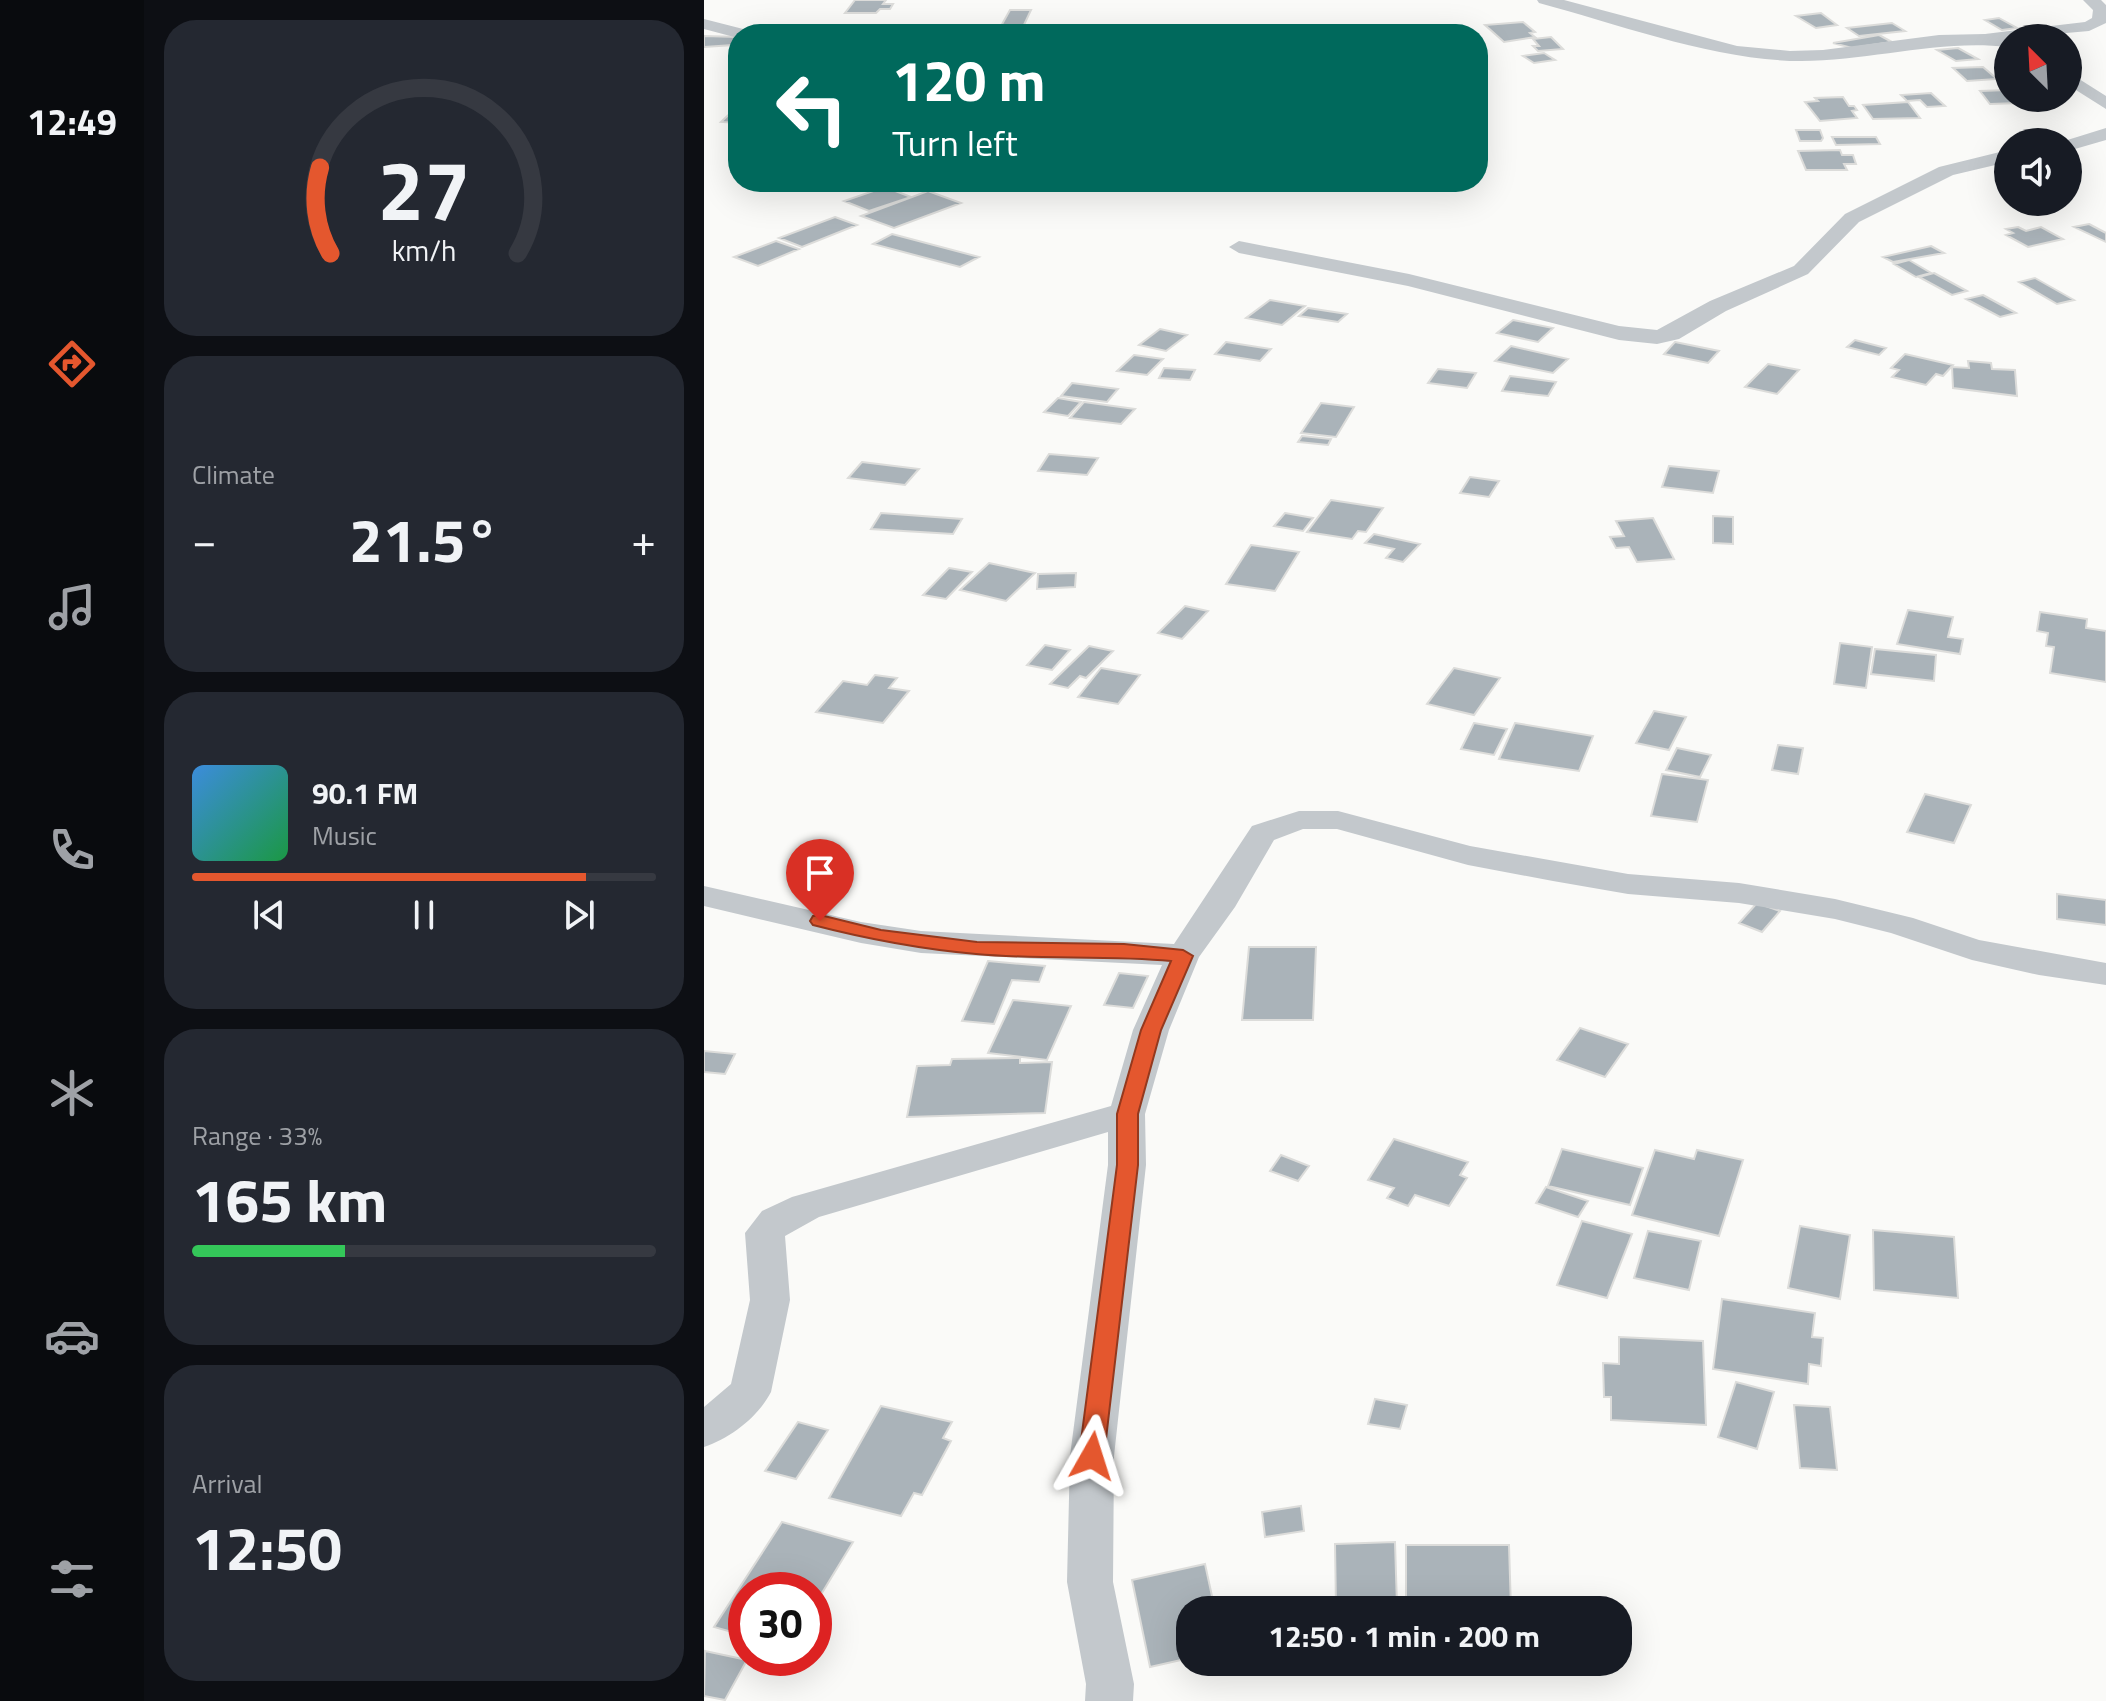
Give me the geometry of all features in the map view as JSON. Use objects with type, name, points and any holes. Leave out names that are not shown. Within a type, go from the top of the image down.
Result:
[{"type":"street","points":[[1545,0],[1736,51],[1823,55],[2089,26],[2100,20],[2101,9],[2091,0]]},
{"type":"street","points":[[704,24],[728,30]]},
{"type":"street","points":[[1987,39],[1994,40]]},
{"type":"street","points":[[2082,87],[2106,104]]},
{"type":"street","points":[[2082,141],[2106,134]]},
{"type":"street","points":[[1239,247],[1409,280],[1619,333],[1657,337],[1671,334],[1718,306],[1801,270],[1852,218],[1946,171],[1994,159]]},
{"type":"street","points":[[1109,1701],[1110,1684],[1090,1582],[1092,1456],[1127,1165],[1127,1114],[1151,1030],[1183,956],[1218,907],[1244,859],[1263,833],[1299,820],[1338,820],[1468,855],[1553,871],[1628,884],[1739,893],[1835,909],[1901,925],[1972,949],[2039,964],[2106,974]]},
{"type":"street","points":[[704,896],[758,905],[881,936],[977,948],[1124,951],[1183,956]]},
{"type":"street","points":[[704,1430],[750,1392],[770,1300],[765,1233],[776,1221],[806,1207],[1127,1114]]},
{"type":"building","points":[[855,0],[886,0],[883,4],[893,4],[890,9],[880,9],[876,13],[845,13]]},
{"type":"building","points":[[1010,10],[1031,10],[1024,24],[1002,24]]},
{"type":"building","points":[[1821,13],[1837,25],[1816,28],[1796,16]]},
{"type":"building","points":[[1999,18],[2010,24],[1994,25],[1985,20]]},
{"type":"building","points":[[1523,22],[1535,32],[1530,33],[1535,37],[1504,42],[1488,25]]},
{"type":"building","points":[[1892,23],[1905,31],[1859,36],[1847,28]]},
{"type":"building","points":[[1879,35],[1892,42],[1852,48],[1833,43]]},
{"type":"building","points":[[704,36],[728,37],[728,45],[704,47]]},
{"type":"building","points":[[1551,37],[1563,49],[1538,51],[1533,46],[1539,46],[1533,39]]},
{"type":"building","points":[[1958,48],[1978,59],[1956,61],[1937,50]]},
{"type":"building","points":[[1544,53],[1555,60],[1534,63],[1523,56]]},
{"type":"building","points":[[1983,67],[1994,79],[1967,81],[1953,68]]},
{"type":"building","points":[[1994,90],[1994,104],[1990,104],[1980,91]]},
{"type":"building","points":[[1931,93],[1945,106],[1927,107],[1920,100],[1907,101],[1901,95]]},
{"type":"building","points":[[1843,97],[1849,106],[1857,110],[1852,111],[1857,118],[1820,121],[1805,102],[1818,101],[1815,98]]},
{"type":"building","points":[[1908,102],[1920,118],[1873,119],[1863,105]]},
{"type":"building","points":[[1796,130],[1820,130],[1823,138],[1821,141],[1800,141]]},
{"type":"building","points":[[1832,137],[1876,137],[1880,144],[1836,145]]},
{"type":"building","points":[[1840,150],[1842,155],[1853,155],[1856,164],[1844,164],[1847,170],[1806,170],[1798,151]]},
{"type":"building","points":[[870,192],[898,192],[911,197],[869,211],[844,201]]},
{"type":"building","points":[[925,192],[961,203],[894,228],[861,216]]},
{"type":"building","points":[[835,217],[857,225],[802,247],[779,238]]},
{"type":"building","points":[[2089,224],[2106,233],[2106,242],[2074,227]]},
{"type":"building","points":[[2018,227],[2026,231],[2041,227],[2063,239],[2028,247],[2006,235],[2013,233],[2006,229]]},
{"type":"building","points":[[892,234],[979,257],[960,267],[873,244]]},
{"type":"building","points":[[776,241],[799,249],[758,266],[734,257]]},
{"type":"building","points":[[1931,246],[1944,253],[1893,262],[1883,257]]},
{"type":"building","points":[[1909,260],[1931,273],[1916,277],[1894,264]]},
{"type":"building","points":[[1934,273],[1967,291],[1952,295],[1919,277]]},
{"type":"building","points":[[2035,278],[2074,300],[2057,304],[2019,282]]},
{"type":"building","points":[[1983,295],[2016,313],[2000,317],[1966,299]]},
{"type":"building","points":[[1270,300],[1305,306],[1282,325],[1246,318]]},
{"type":"building","points":[[1308,308],[1347,314],[1338,322],[1299,316]]},
{"type":"building","points":[[1513,320],[1553,328],[1538,342],[1497,333]]},
{"type":"building","points":[[1160,329],[1187,335],[1166,351],[1139,345]]},
{"type":"building","points":[[1855,340],[1886,348],[1879,355],[1847,347]]},
{"type":"building","points":[[1226,342],[1271,349],[1260,361],[1215,354]]},
{"type":"building","points":[[1675,342],[1719,351],[1708,363],[1664,354]]},
{"type":"building","points":[[1511,346],[1568,359],[1553,373],[1495,361]]},
{"type":"building","points":[[1905,354],[1953,365],[1943,376],[1936,374],[1926,385],[1892,377],[1899,370],[1891,368]]},
{"type":"building","points":[[1134,355],[1163,359],[1147,375],[1117,371]]},
{"type":"building","points":[[1968,361],[1991,363],[1992,369],[2015,370],[2017,396],[1953,388],[1952,367],[1969,368]]},
{"type":"building","points":[[1768,364],[1799,370],[1777,394],[1745,387]]},
{"type":"building","points":[[1164,368],[1195,370],[1190,380],[1159,378]]},
{"type":"building","points":[[1438,369],[1476,373],[1467,388],[1428,383]]},
{"type":"building","points":[[1510,376],[1556,382],[1548,396],[1502,391]]},
{"type":"building","points":[[1072,383],[1118,389],[1107,402],[1061,396]]},
{"type":"building","points":[[1058,398],[1081,402],[1068,416],[1044,412]]},
{"type":"building","points":[[1084,402],[1135,409],[1121,424],[1070,418]]},
{"type":"building","points":[[1321,403],[1354,407],[1336,437],[1301,433]]},
{"type":"building","points":[[1302,436],[1331,439],[1328,445],[1298,442]]},
{"type":"building","points":[[1049,454],[1098,458],[1087,475],[1038,471]]},
{"type":"building","points":[[862,462],[919,469],[905,485],[848,478]]},
{"type":"building","points":[[1669,466],[1719,471],[1713,493],[1662,487]]},
{"type":"building","points":[[1470,477],[1499,481],[1489,497],[1460,493]]},
{"type":"building","points":[[1331,500],[1383,508],[1366,532],[1358,531],[1352,539],[1307,532]]},
{"type":"building","points":[[881,513],[962,519],[953,534],[871,529]]},
{"type":"building","points":[[1285,513],[1313,518],[1303,531],[1274,526]]},
{"type":"building","points":[[1713,516],[1733,517],[1733,544],[1713,543]]},
{"type":"building","points":[[1653,518],[1674,559],[1637,562],[1629,547],[1616,548],[1610,537],[1624,536],[1616,521]]},
{"type":"building","points":[[1374,534],[1420,544],[1403,562],[1386,558],[1394,549],[1365,543]]},
{"type":"building","points":[[1251,545],[1299,552],[1275,591],[1226,584]]},
{"type":"building","points":[[989,563],[1035,573],[1006,601],[960,590]]},
{"type":"building","points":[[949,568],[972,572],[946,599],[923,595]]},
{"type":"building","points":[[1076,573],[1075,587],[1037,589],[1038,574]]},
{"type":"building","points":[[1185,606],[1208,611],[1182,639],[1158,633]]},
{"type":"building","points":[[1908,610],[1953,617],[1948,637],[1963,639],[1960,654],[1897,644]]},
{"type":"building","points":[[2040,612],[2087,619],[2086,628],[2106,631],[2106,682],[2050,673],[2054,647],[2046,646],[2048,633],[2037,631]]},
{"type":"building","points":[[1840,643],[1872,647],[1866,688],[1834,684]]},
{"type":"building","points":[[1045,645],[1070,650],[1052,670],[1027,665]]},
{"type":"building","points":[[1089,646],[1113,651],[1086,678],[1080,676],[1068,688],[1050,684]]},
{"type":"building","points":[[1875,649],[1936,655],[1934,681],[1871,674]]},
{"type":"building","points":[[1101,668],[1140,675],[1118,704],[1078,697]]},
{"type":"building","points":[[1454,668],[1500,678],[1474,715],[1427,704]]},
{"type":"building","points":[[875,675],[897,678],[889,688],[909,691],[883,723],[816,712],[843,681],[867,685]]},
{"type":"building","points":[[1654,711],[1686,717],[1669,750],[1636,743]]},
{"type":"building","points":[[1474,723],[1507,729],[1494,755],[1461,749]]},
{"type":"building","points":[[1515,723],[1593,736],[1579,771],[1499,759]]},
{"type":"building","points":[[1778,745],[1803,748],[1798,774],[1772,770]]},
{"type":"building","points":[[1677,748],[1711,755],[1700,777],[1666,770]]},
{"type":"building","points":[[1662,774],[1708,780],[1697,822],[1651,816]]},
{"type":"building","points":[[1925,794],[1971,805],[1954,843],[1907,832]]},
{"type":"building","points":[[2057,894],[2106,900],[2106,925],[2057,919]]},
{"type":"building","points":[[1757,903],[1780,911],[1762,932],[1739,923]]},
{"type":"building","points":[[1249,947],[1316,947],[1313,1020],[1242,1020]]},
{"type":"building","points":[[988,961],[1045,966],[1039,982],[1012,980],[994,1024],[962,1021]]},
{"type":"building","points":[[1119,973],[1148,976],[1133,1008],[1104,1005]]},
{"type":"building","points":[[1013,1000],[1071,1006],[1047,1060],[988,1053]]},
{"type":"building","points":[[1580,1028],[1628,1044],[1605,1077],[1557,1060]]},
{"type":"building","points":[[704,1051],[735,1054],[725,1074],[704,1072]]},
{"type":"building","points":[[1020,1058],[1020,1063],[1052,1062],[1045,1113],[907,1117],[917,1066],[950,1065],[952,1059]]},
{"type":"building","points":[[1394,1139],[1468,1162],[1460,1175],[1467,1178],[1449,1206],[1415,1195],[1408,1206],[1387,1198],[1394,1188],[1368,1180]]},
{"type":"building","points":[[1562,1149],[1643,1168],[1630,1205],[1548,1186]]},
{"type":"building","points":[[1655,1150],[1694,1159],[1697,1150],[1743,1160],[1719,1236],[1632,1215]]},
{"type":"building","points":[[1281,1155],[1309,1166],[1298,1181],[1270,1171]]},
{"type":"building","points":[[1546,1187],[1588,1201],[1578,1217],[1536,1203]]},
{"type":"building","points":[[1582,1221],[1632,1234],[1607,1298],[1557,1285]]},
{"type":"building","points":[[1800,1226],[1850,1235],[1840,1299],[1788,1288]]},
{"type":"building","points":[[1873,1230],[1954,1237],[1958,1298],[1874,1290]]},
{"type":"building","points":[[1648,1231],[1701,1241],[1689,1290],[1634,1278]]},
{"type":"building","points":[[1722,1299],[1815,1313],[1812,1337],[1823,1338],[1821,1366],[1809,1364],[1808,1384],[1713,1369]]},
{"type":"building","points":[[1619,1337],[1703,1341],[1706,1425],[1611,1420],[1611,1397],[1604,1397],[1603,1363],[1619,1364]]},
{"type":"building","points":[[1736,1382],[1774,1392],[1757,1449],[1718,1437]]},
{"type":"building","points":[[1375,1399],[1407,1405],[1400,1429],[1368,1424]]},
{"type":"building","points":[[1794,1405],[1830,1407],[1837,1470],[1800,1468]]},
{"type":"building","points":[[881,1406],[952,1422],[943,1438],[951,1441],[922,1495],[914,1493],[901,1516],[829,1498]]},
{"type":"building","points":[[798,1422],[828,1430],[796,1479],[765,1471]]},
{"type":"building","points":[[1301,1506],[1304,1531],[1265,1537],[1262,1512]]},
{"type":"building","points":[[782,1522],[853,1542],[832,1576],[832,1572],[750,1572]]},
{"type":"building","points":[[1395,1542],[1397,1596],[1336,1596],[1335,1544]]},
{"type":"building","points":[[1406,1545],[1509,1545],[1511,1596],[1406,1596]]},
{"type":"building","points":[[1205,1564],[1212,1596],[1176,1596],[1176,1661],[1150,1667],[1132,1580]]},
{"type":"building","points":[[728,1605],[728,1631],[714,1627]]},
{"type":"building","points":[[705,1651],[728,1656],[728,1676],[738,1676],[725,1700],[704,1696]]},
{"type":"route","points":[[820,921],[881,936],[977,948],[1124,951],[1183,956],[1151,1030],[1127,1114],[1127,1165],[1092,1456]]}]
